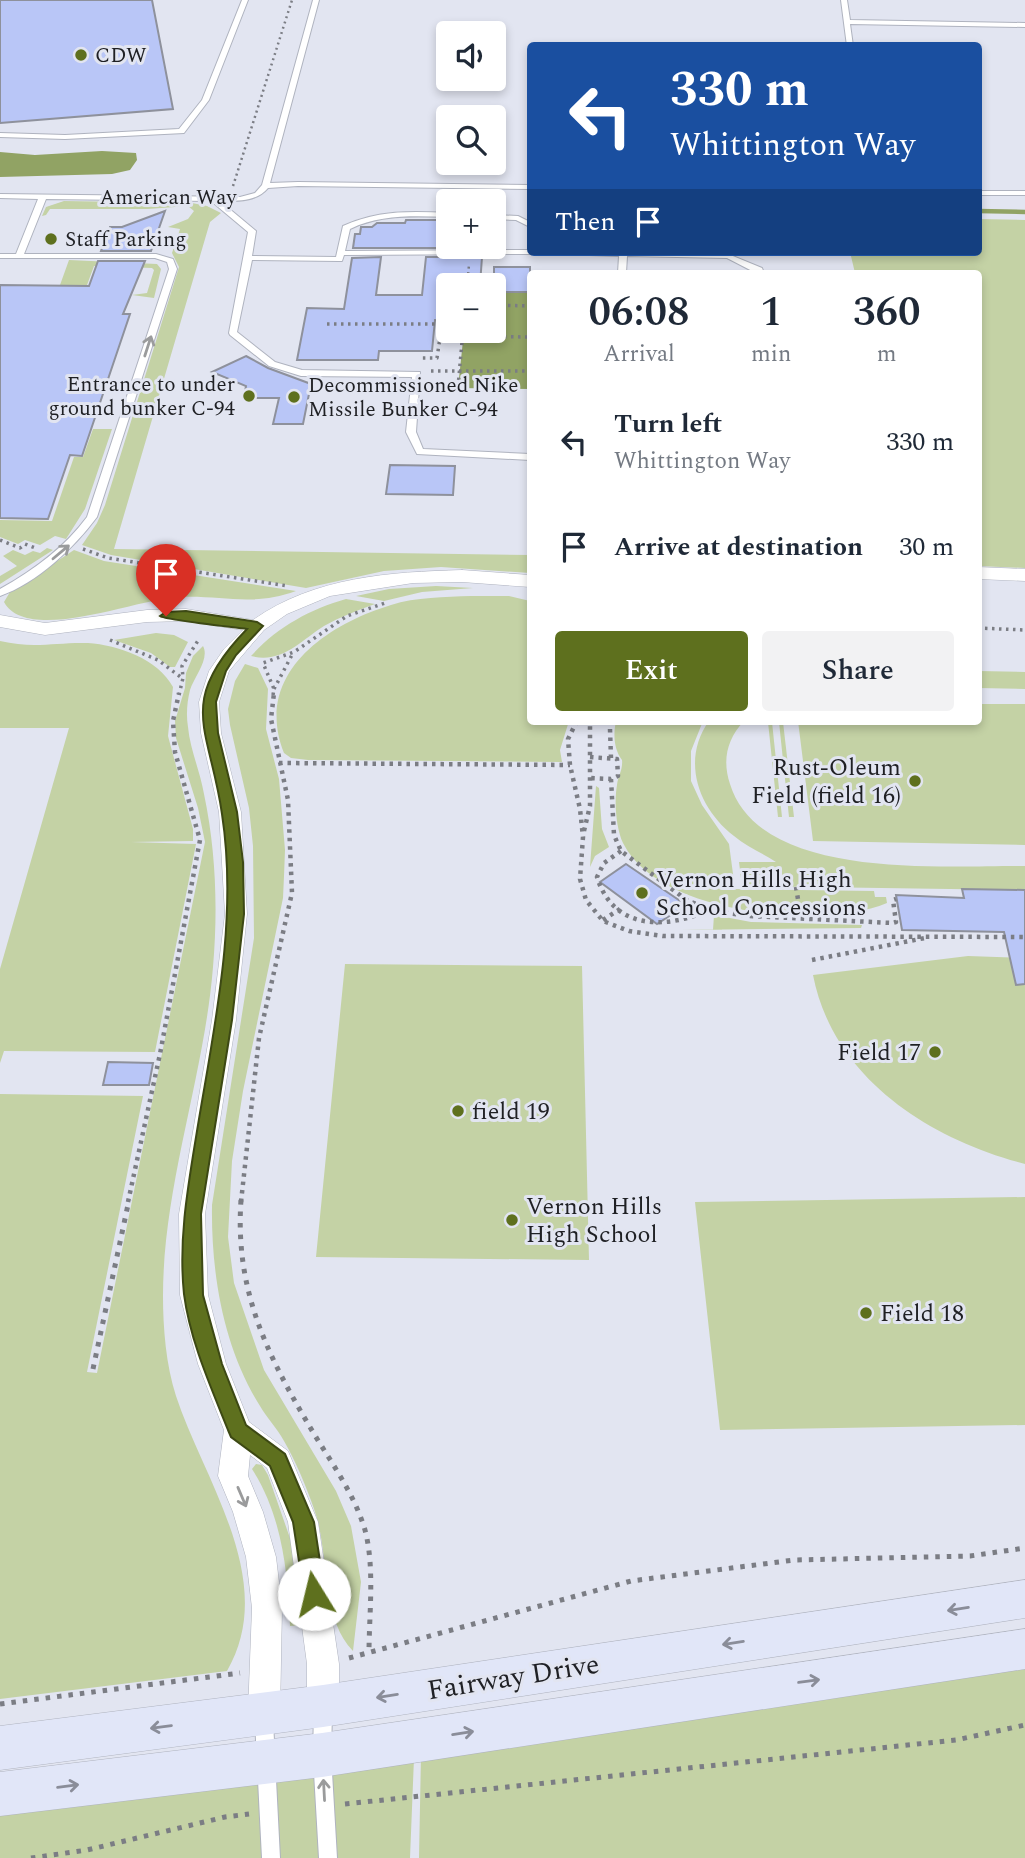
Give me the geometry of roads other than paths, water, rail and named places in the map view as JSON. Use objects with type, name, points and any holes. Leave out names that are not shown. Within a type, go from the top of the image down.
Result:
[{"type":"main road","name":"Fairway Drive","points":[[0,1748],[264,1693],[323,1706],[1025,1599]]},
{"type":"main road","name":"Fairway Drive","points":[[0,1794],[267,1763],[1025,1649]]},
{"type":"street","points":[[982,573],[1025,575]]},
{"type":"street","points":[[264,1693],[267,1608],[261,1558],[248,1512],[233,1476],[238,1430],[212,1364],[194,1295],[192,1214],[224,1020],[236,914],[230,812],[211,733],[209,702],[219,671],[231,653],[257,626],[280,610],[324,592],[364,583],[413,577],[462,576],[527,581]]},
{"type":"street","points":[[0,621],[44,629],[147,616],[186,615],[257,626]]},
{"type":"street","points":[[238,1430],[278,1460],[303,1522],[324,1664],[323,1706]]},
{"type":"lane","points":[[0,135],[65,137],[181,131],[205,100],[245,0]]},
{"type":"lane","name":"American Way","points":[[0,196],[229,198],[258,195],[266,186],[316,0]]},
{"type":"lane","points":[[844,0],[850,42]]},
{"type":"lane","points":[[847,22],[1025,24]]},
{"type":"lane","points":[[266,186],[527,187]]},
{"type":"lane","points":[[982,193],[1025,193]]},
{"type":"lane","points":[[19,255],[43,196]]},
{"type":"lane","points":[[212,198],[252,231],[233,333],[272,364],[301,373],[417,374],[411,432],[420,452],[527,457]]},
{"type":"lane","points":[[248,258],[338,259],[346,228],[362,218],[404,214],[436,215]]},
{"type":"lane","points":[[506,217],[518,218],[527,223]]},
{"type":"lane","points":[[340,253],[527,252]]},
{"type":"lane","points":[[0,256],[156,256],[170,261],[173,269],[96,507],[82,532],[70,545],[43,567],[3,592]]},
{"type":"lane","points":[[728,256],[759,270]]},
{"type":"lane","points":[[264,1693],[271,1858]]},
{"type":"lane","points":[[323,1706],[322,1755],[328,1858]]},
{"type":"waterway","points":[[982,211],[1025,212]]},
{"type":"place","name":"CDW","points":[[81,55]]},
{"type":"place","name":"Staff Parking","points":[[51,239]]},
{"type":"place","name":"Entrance to under ground bunker C-94","points":[[249,396]]},
{"type":"place","name":"Decommissioned Nike Missile Bunker C-94","points":[[294,397]]},
{"type":"place","name":"Rust-Oleum Field (field 16)","points":[[915,781]]},
{"type":"place","name":"Vernon Hills High School Concessions","points":[[642,893]]},
{"type":"place","name":"Field 17","points":[[935,1052]]},
{"type":"place","name":"field 19","points":[[458,1111]]},
{"type":"place","name":"Vernon Hills High School","points":[[512,1220]]},
{"type":"place","name":"Field 18","points":[[866,1313]]}]
